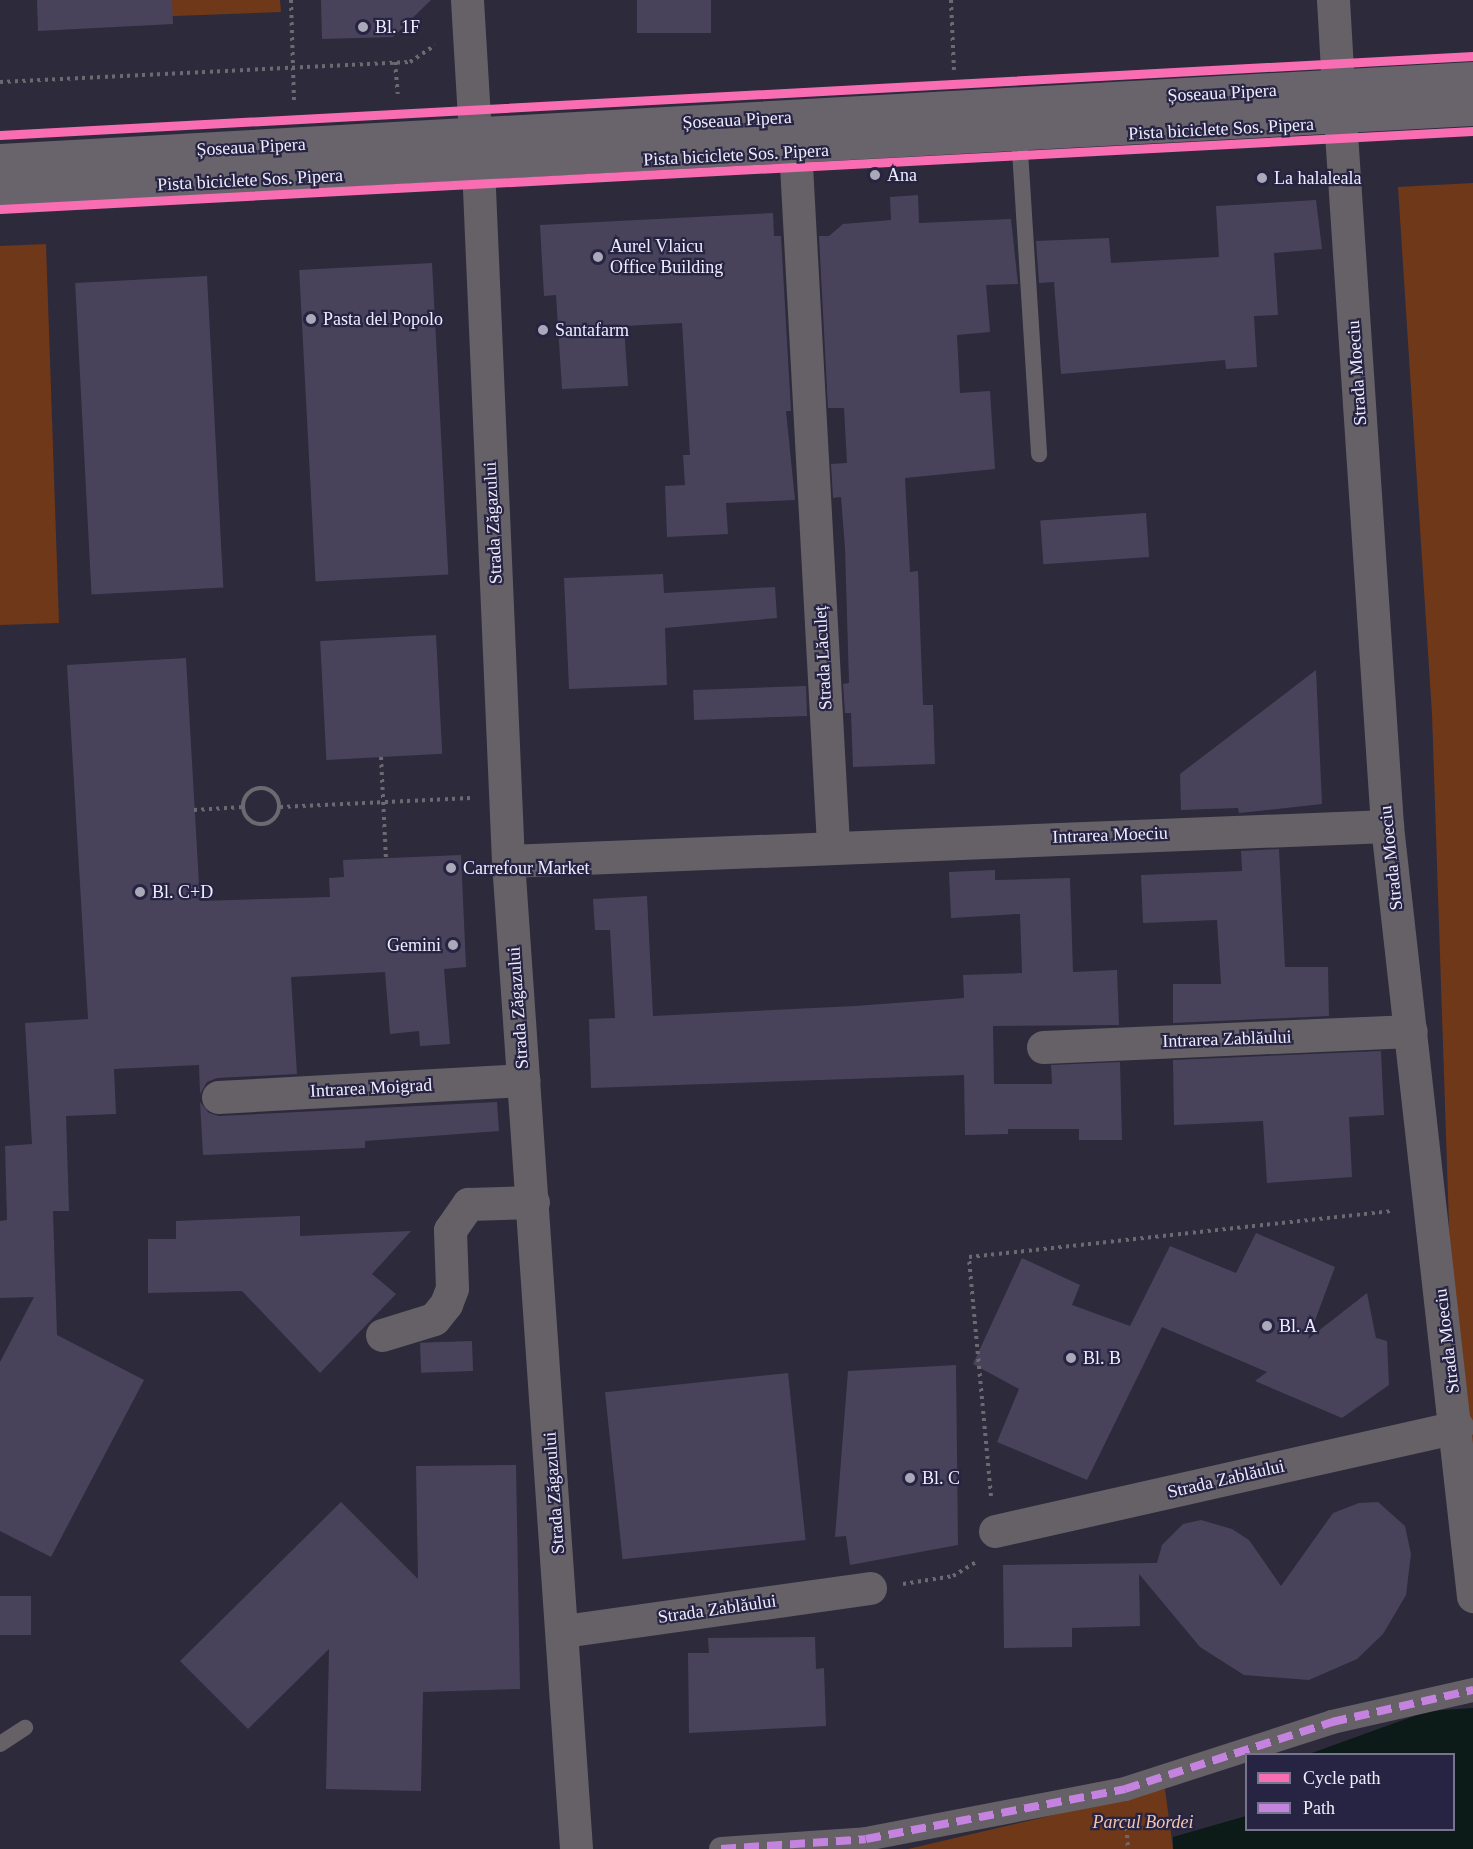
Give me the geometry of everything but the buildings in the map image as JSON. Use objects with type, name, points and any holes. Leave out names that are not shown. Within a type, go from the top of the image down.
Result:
[{"type":"main road","name":"Șoseaua Pipera","points":[[0,160],[795,147],[1019,135],[1339,102],[1473,78]]},
{"type":"main road","name":"Șoseaua Pipera","points":[[0,189],[476,151],[1339,102],[1473,109]]},
{"type":"street","name":"Strada Zăgazului","points":[[467,0],[476,151],[508,861],[564,1631],[576,1849]]},
{"type":"street","name":"Strada Moeciu","points":[[1333,0],[1387,826],[1457,1427],[1473,1596]]},
{"type":"street","name":"Strada Lăculeț","points":[[795,147],[833,845]]},
{"type":"street","name":"Intrarea Moeciu","points":[[833,845],[1387,826]]},
{"type":"street","points":[[508,861],[833,845]]},
{"type":"street","name":"Intrarea Zablăului","points":[[1043,1047],[1411,1031]]},
{"type":"street","name":"Intrarea Moigrad","points":[[218,1097],[524,1080]]},
{"type":"street","points":[[382,1335],[434,1319],[446,1304],[452,1288],[450,1230],[468,1204],[533,1202]]},
{"type":"street","name":"Strada Zablăului","points":[[995,1531],[1457,1427]]},
{"type":"street","name":"Strada Zablăului","points":[[564,1631],[870,1588]]},
{"type":"street","points":[[721,1849],[866,1839],[1125,1789],[1332,1722],[1473,1690]]},
{"type":"lane","points":[[1019,135],[1038,454]]},
{"type":"lane","points":[[0,1744],[25,1728]]},
{"type":"path","points":[[291,0],[294,100]]},
{"type":"path","points":[[951,0],[955,75]]},
{"type":"path","points":[[0,82],[410,62],[437,43],[437,32]]},
{"type":"path","points":[[395,62],[398,94]]},
{"type":"path","points":[[381,758],[386,858]]},
{"type":"path","points":[[263,787],[273,791],[280,807],[277,817],[260,825],[251,822],[243,807],[246,795],[263,787]]},
{"type":"path","points":[[280,807],[505,796]]},
{"type":"path","points":[[194,810],[243,807]]},
{"type":"path","points":[[870,1588],[953,1576],[973,1566],[988,1550],[995,1531],[969,1257],[1431,1207]]},
{"type":"green space","points":[[146,0],[280,0],[281,12],[147,17]]},
{"type":"green space","points":[[1473,183],[1473,1455],[1454,1376],[1432,714],[1398,187]]},
{"type":"green space","points":[[46,244],[59,623],[0,625],[0,246]]},
{"type":"green space","name":"Parcul Bordei","points":[[1165,1789],[1173,1849],[908,1849]]},
{"type":"shaded area","points":[[1473,1708],[1473,1849],[1173,1849],[1173,1837],[1245,1816],[1245,1831],[1455,1831],[1455,1753],[1312,1753],[1428,1711]]},
{"type":"marked path","points":[[721,1849],[866,1839],[1125,1789],[1332,1722],[1473,1690]]},
{"type":"cycle path","points":[[0,135],[1473,56]]},
{"type":"cycle path","name":"Pista biciclete Sos. Pipera","points":[[0,209],[1473,131]]},
{"type":"place","name":"Bl. 1F","points":[[363,27]]},
{"type":"place","name":"Ana","points":[[875,175]]},
{"type":"place","name":"La halaleala","points":[[1262,178]]},
{"type":"place","name":"Aurel Vlaicu Office Building","points":[[598,257]]},
{"type":"place","name":"Pasta del Popolo","points":[[311,319]]},
{"type":"place","name":"Santafarm","points":[[543,330]]},
{"type":"place","name":"Carrefour Market","points":[[451,868]]},
{"type":"place","name":"Bl. C+D","points":[[140,892]]},
{"type":"place","name":"Gemini","points":[[453,945]]},
{"type":"place","name":"Bl. A","points":[[1267,1326]]},
{"type":"place","name":"Bl. B","points":[[1071,1358]]},
{"type":"place","name":"Bl. C","points":[[910,1478]]}]
